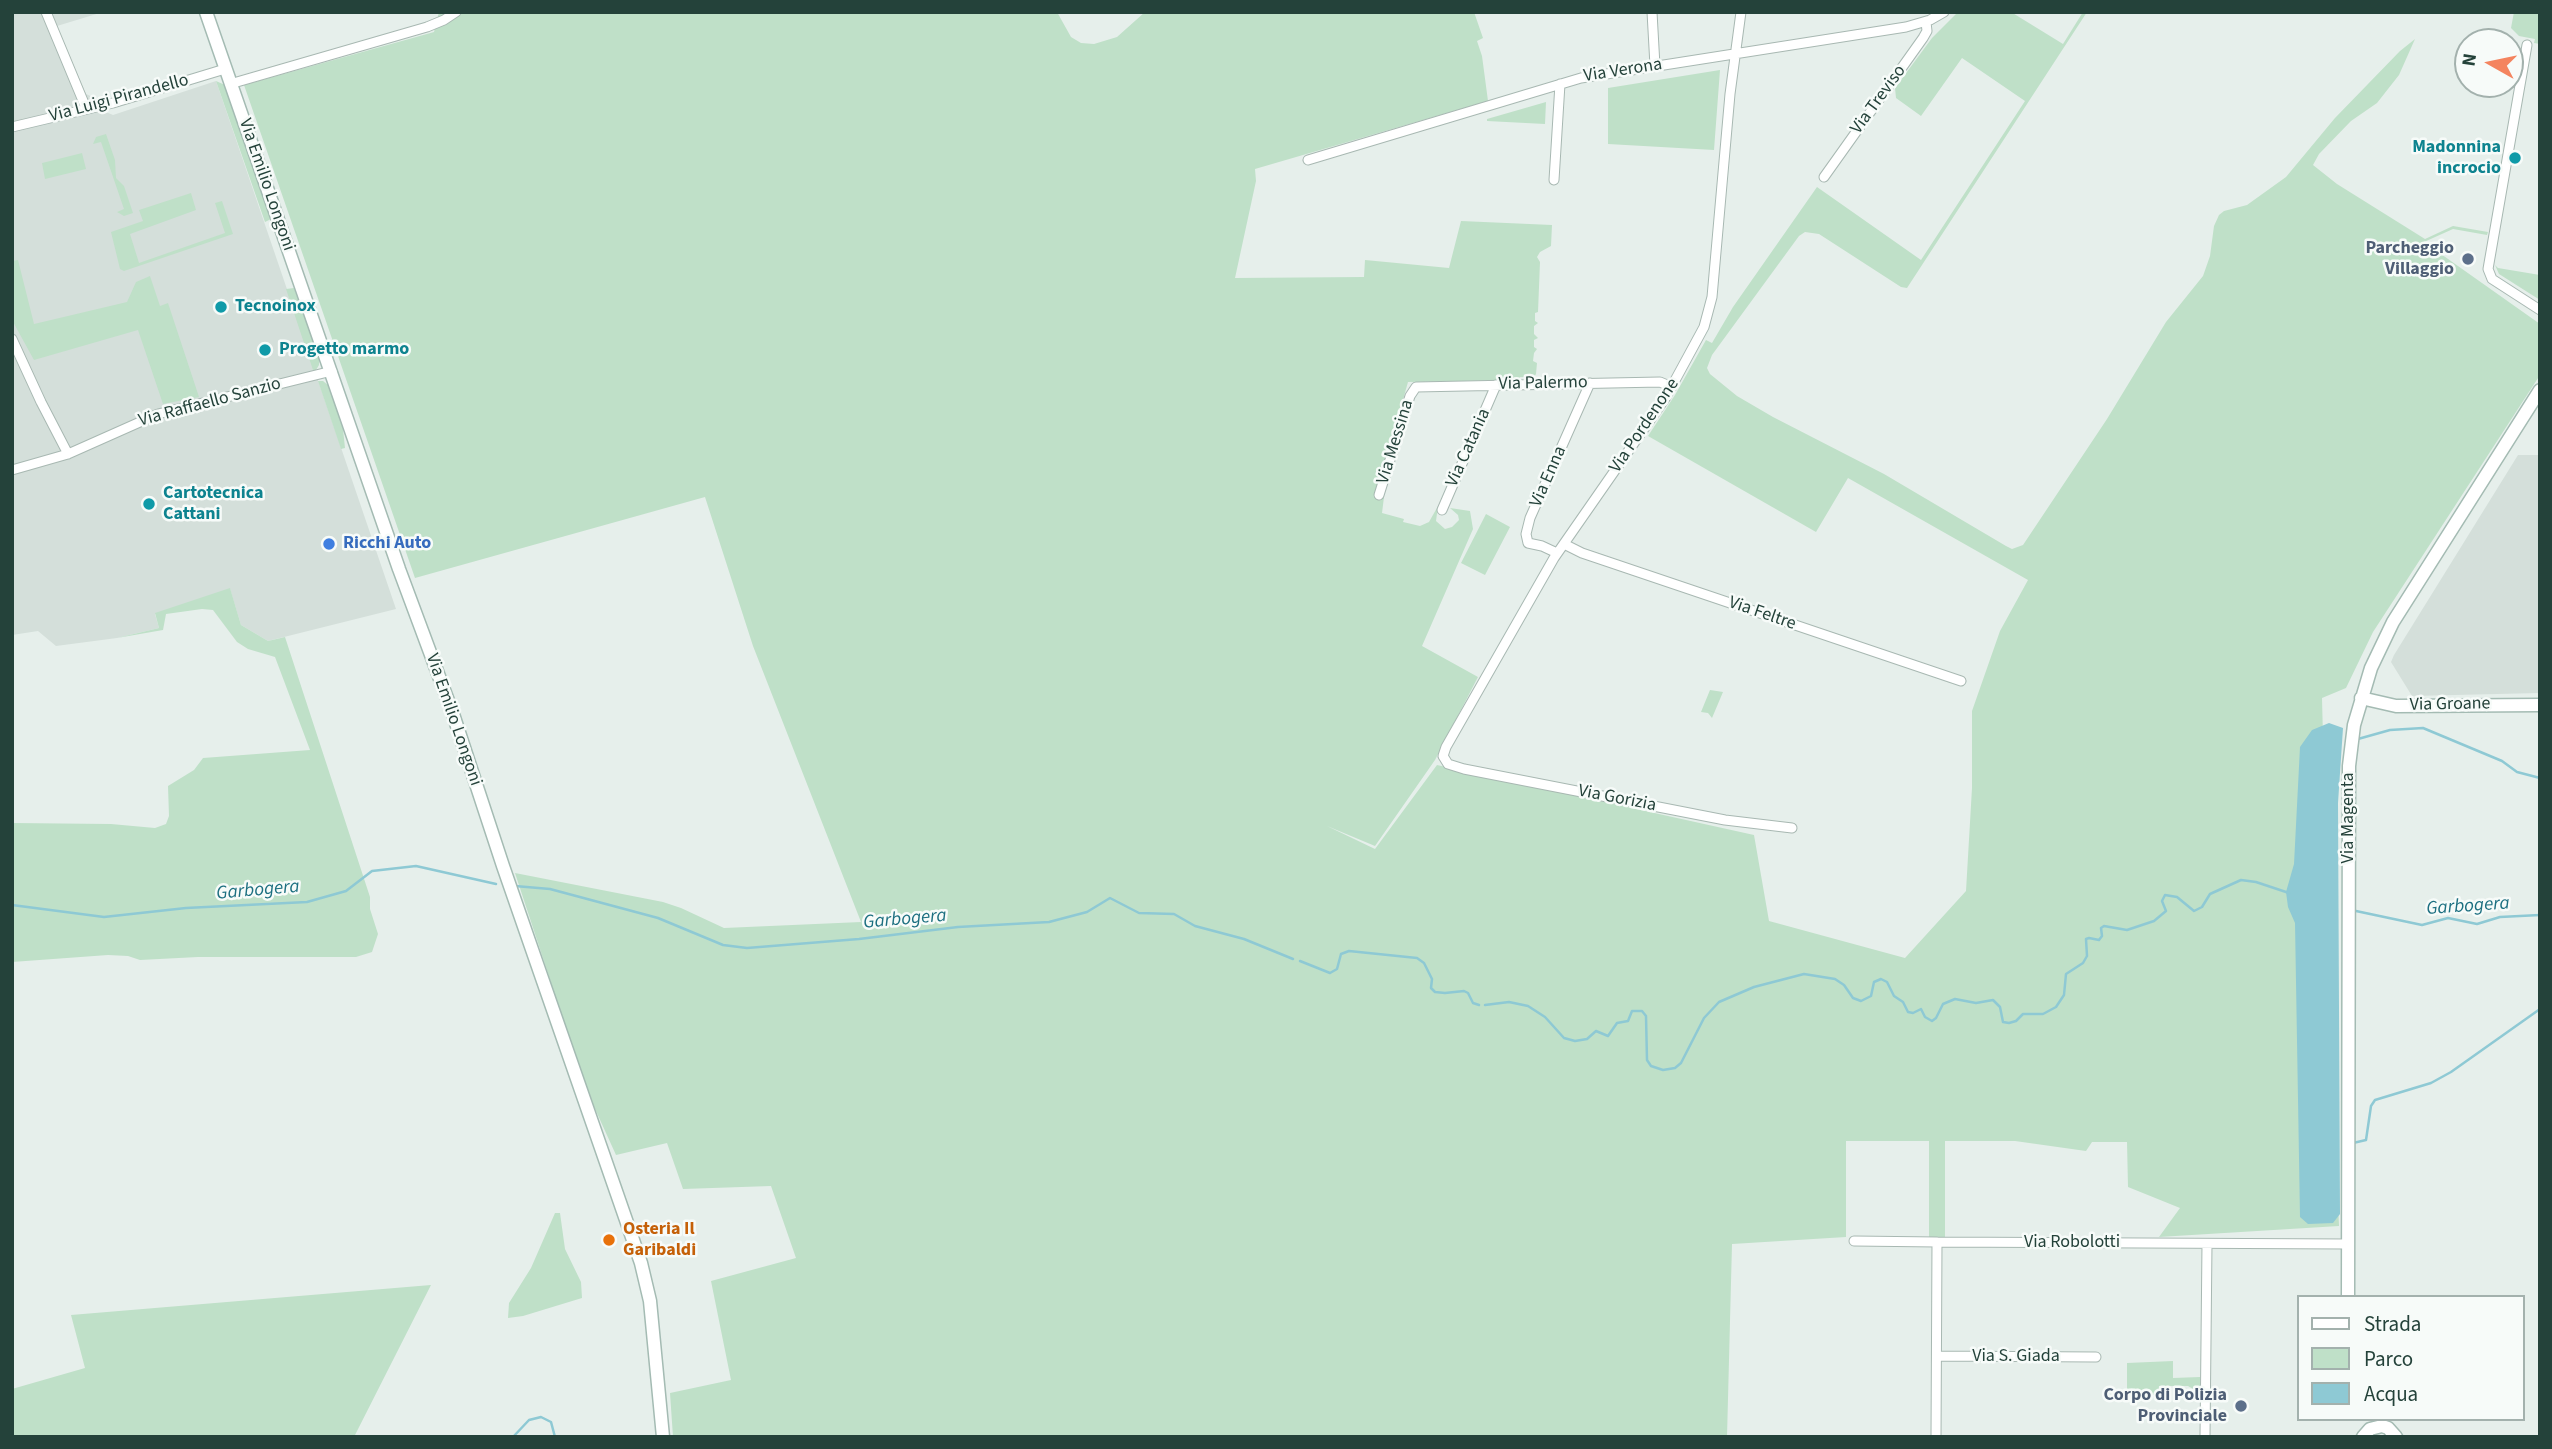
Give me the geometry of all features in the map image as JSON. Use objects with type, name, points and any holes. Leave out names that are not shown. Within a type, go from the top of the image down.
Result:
[{"type":"street","points":[[46,12],[86,108]]},
{"type":"street","name":"Via Emilio Longoni","points":[[206,12],[399,569],[453,714],[641,1263],[650,1301],[663,1437]]},
{"type":"street","points":[[230,84],[427,26],[456,12]]},
{"type":"street","points":[[1652,12],[1655,66]]},
{"type":"street","name":"Via Pordenone","points":[[1444,760],[1446,747],[1557,553],[1672,387],[1704,327],[1711,306],[1741,12]]},
{"type":"street","name":"Via Verona","points":[[1308,160],[1586,77],[1906,27],[1926,22],[1944,12]]},
{"type":"street","name":"Via Treviso","points":[[1824,177],[1923,38],[1927,31],[1926,22]]},
{"type":"street","points":[[2527,45],[2488,269],[2493,279],[2540,310]]},
{"type":"street","name":"Via Luigi Pirandello","points":[[12,127],[139,95],[225,69]]},
{"type":"street","points":[[1554,180],[1560,84]]},
{"type":"street","points":[[12,339],[68,454]]},
{"type":"street","name":"Via Raffaello Sanzio","points":[[12,470],[68,454],[158,414],[331,371]]},
{"type":"street","name":"Via Palermo","points":[[1413,389],[1662,382],[1672,387]]},
{"type":"street","name":"Via Enna","points":[[1557,553],[1528,543],[1527,532],[1530,518],[1590,383]]},
{"type":"street","name":"Via Catania","points":[[1442,510],[1496,385]]},
{"type":"street","name":"Via Messina","points":[[1379,495],[1413,389]]},
{"type":"street","name":"Via Magenta","points":[[2348,1295],[2349,759],[2354,725],[2375,659],[2393,622],[2540,390]]},
{"type":"street","name":"Via Feltre","points":[[1564,544],[1961,681]]},
{"type":"street","name":"Via Groane","points":[[2361,698],[2396,706],[2540,705]]},
{"type":"street","name":"Via Gorizia","points":[[1444,760],[1462,769],[1725,820],[1792,828]]},
{"type":"street","name":"Via Robolotti","points":[[1854,1241],[2348,1244]]},
{"type":"street","points":[[1936,1437],[1937,1242]]},
{"type":"street","points":[[2205,1437],[2207,1244]]},
{"type":"street","name":"Via S. Giada","points":[[1937,1356],[2096,1357]]},
{"type":"street","points":[[2368,1428],[2382,1426],[2392,1431]]},
{"type":"shaded area","points":[[12,12],[103,12],[57,26],[86,94],[95,98],[102,97],[106,112],[113,115],[216,81],[396,609],[268,641],[241,625],[230,589],[155,614],[159,628],[117,638],[56,646],[38,631],[12,635]]},
{"type":"shaded area","points":[[2518,455],[2540,455],[2540,693],[2412,696],[2391,662],[2394,655]]},
{"type":"green space","points":[[439,12],[1057,12],[1071,37],[1081,43],[1094,44],[1117,37],[1145,12],[1474,12],[1483,38],[1477,41],[1482,56],[1488,101],[1255,169],[1256,181],[1235,278],[1364,277],[1365,260],[1449,268],[1461,221],[1552,225],[1551,246],[1537,257],[1540,262],[1538,312],[1535,313],[1535,321],[1538,323],[1534,326],[1534,334],[1538,338],[1534,340],[1534,347],[1537,349],[1533,361],[1537,363],[1536,374],[1534,377],[1520,377],[1519,380],[1408,382],[1377,492],[1381,499],[1384,497],[1382,513],[1420,526],[1429,522],[1438,506],[1436,521],[1445,529],[1452,527],[1459,520],[1458,515],[1450,508],[1470,511],[1473,529],[1422,646],[1478,677],[1435,760],[1375,846],[1327,826],[1375,849],[1437,765],[1754,835],[1769,921],[1905,958],[1966,891],[1972,788],[1972,711],[2000,631],[2028,580],[1848,478],[1816,532],[1648,436],[1706,340],[1712,343],[1733,307],[1817,187],[1921,260],[2025,101],[1962,58],[1921,116],[1896,98],[1895,88],[1932,38],[1958,12],[2011,12],[2063,44],[2083,12],[2087,12],[1907,288],[1901,287],[1819,234],[1805,232],[1799,236],[1712,355],[1707,368],[1710,374],[1737,396],[1773,417],[1884,474],[2006,546],[2012,549],[2023,545],[2107,419],[2166,322],[2203,276],[2219,215],[2247,205],[2286,177],[2335,118],[2415,39],[2399,75],[2377,103],[2351,121],[2319,154],[2313,165],[2337,184],[2425,239],[2453,226],[2488,232],[2487,235],[2453,229],[2424,242],[2540,324],[2540,375],[2373,632],[2346,688],[2322,698],[2339,1226],[2159,1237],[2180,1208],[2128,1187],[2127,1142],[2092,1142],[2086,1151],[2015,1141],[1945,1141],[1945,1237],[1929,1237],[1929,1141],[1846,1141],[1846,1237],[1732,1244],[1727,1437],[673,1437],[670,1393],[731,1380],[711,1281],[796,1258],[771,1186],[683,1189],[667,1143],[616,1155],[586,1089],[515,873],[663,902],[724,928],[861,922],[753,646],[705,497],[415,578],[244,85],[434,32]]},
{"type":"green space","points":[[2514,12],[2540,12],[2540,44],[2534,43],[2535,39],[2524,37],[2524,28],[2511,28]]},
{"type":"green space","points":[[1720,70],[1714,150],[1608,144],[1608,88]]},
{"type":"green space","points":[[216,81],[225,85],[271,219],[265,222]]},
{"type":"green space","points":[[1546,102],[1545,124],[1487,121],[1487,119]]},
{"type":"green space","points":[[106,134],[115,160],[116,178],[124,186],[133,213],[124,216],[117,212],[124,209],[101,142],[93,144],[96,137]]},
{"type":"green space","points":[[82,153],[86,169],[45,179],[42,163]]},
{"type":"green space","points":[[191,193],[196,210],[130,234],[139,263],[225,233],[215,203],[222,201],[233,234],[124,271],[120,269],[111,232],[143,221],[139,210]]},
{"type":"green space","points":[[18,260],[34,324],[127,302],[136,282],[150,276],[160,306],[168,303],[199,397],[163,404],[138,330],[34,360],[12,320],[12,261]]},
{"type":"green space","points":[[2495,265],[2498,268],[2540,275],[2540,300],[2499,274]]},
{"type":"green space","points":[[294,288],[319,357],[316,370],[313,370],[286,289]]},
{"type":"green space","points":[[318,381],[328,385],[343,429],[345,448],[341,449]]},
{"type":"green space","points":[[1486,514],[1510,527],[1485,575],[1461,563]]},
{"type":"green space","points":[[230,588],[241,625],[268,641],[285,637],[370,897],[370,909],[378,934],[372,952],[356,957],[198,957],[140,960],[108,955],[12,962],[12,823],[111,824],[155,828],[166,824],[169,816],[168,786],[194,770],[203,758],[310,750],[275,657],[248,649],[237,642],[213,610],[166,614],[163,630],[117,638],[159,628],[155,613]]},
{"type":"green space","points":[[1710,690],[1723,692],[1712,718],[1708,713],[1701,712]]},
{"type":"green space","points":[[555,1213],[560,1213],[565,1249],[581,1282],[582,1298],[508,1318],[509,1303],[531,1268]]},
{"type":"green space","points":[[431,1285],[354,1437],[12,1437],[12,1389],[85,1368],[71,1315]]},
{"type":"green space","points":[[2173,1361],[2173,1378],[2200,1377],[2200,1393],[2188,1386],[2159,1386],[2158,1395],[2127,1395],[2127,1363]]},
{"type":"water","points":[[2329,723],[2343,728],[2338,803],[2340,1214],[2333,1223],[2308,1224],[2300,1217],[2295,923],[2288,907],[2286,892],[2294,864],[2300,747],[2312,730]]},
{"type":"waterway","points":[[2358,739],[2390,730],[2423,728],[2502,761],[2517,772],[2540,778]]},
{"type":"waterway","name":"Garbogera","points":[[12,905],[104,917],[186,908],[307,902],[346,891],[372,871],[416,866],[496,884]]},
{"type":"waterway","name":"Garbogera","points":[[1485,1005],[1509,1002],[1528,1006],[1545,1017],[1564,1038],[1575,1041],[1587,1039],[1596,1031],[1608,1036],[1617,1023],[1628,1021],[1632,1011],[1642,1011],[1646,1016],[1647,1060],[1651,1066],[1663,1070],[1675,1068],[1681,1063],[1704,1018],[1719,1002],[1754,987],[1804,974],[1835,979],[1844,985],[1853,998],[1861,1001],[1871,996],[1874,982],[1881,979],[1887,982],[1894,996],[1903,1002],[1908,1012],[1921,1009],[1925,1017],[1932,1021],[1943,1004],[1955,999],[1976,1003],[1993,1000],[2000,1007],[2003,1022],[2009,1023],[2016,1021],[2023,1014],[2043,1014],[2056,1007],[2064,995],[2066,974],[2083,963],[2087,956],[2086,939],[2099,940],[2102,936],[2101,928],[2104,926],[2127,930],[2154,921],[2166,911],[2162,901],[2165,895],[2177,897],[2194,911],[2202,907],[2210,894],[2241,880],[2289,893]]},
{"type":"waterway","name":"Garbogera","points":[[515,886],[550,889],[658,918],[723,945],[747,948],[859,939],[958,927],[1049,922],[1087,912],[1110,898],[1139,913],[1174,914],[1195,926],[1244,939],[1293,959]]},
{"type":"waterway","name":"Garbogera","points":[[2356,911],[2422,925],[2448,918],[2477,924],[2500,917],[2540,915]]},
{"type":"waterway","name":"Garbogera","points":[[1300,961],[1330,973],[1337,969],[1341,954],[1349,951],[1417,958],[1424,963],[1432,979],[1431,988],[1435,992],[1464,991],[1473,1003],[1479,1005]]},
{"type":"waterway","points":[[2353,1143],[2366,1140],[2371,1106],[2375,1100],[2431,1083],[2451,1072],[2540,1009]]},
{"type":"waterway","points":[[513,1437],[529,1420],[541,1417],[551,1422],[555,1437]]},
{"type":"place","name":"Madonnina incrocio","points":[[2515,158]]},
{"type":"place","name":"Parcheggio Villaggio","points":[[2468,259]]},
{"type":"place","name":"Tecnoinox","points":[[221,307]]},
{"type":"place","name":"Progetto marmo","points":[[265,350]]},
{"type":"place","name":"Cartotecnica Cattani","points":[[149,504]]},
{"type":"place","name":"Ricchi Auto","points":[[329,544]]},
{"type":"place","name":"Osteria Il Garibaldi","points":[[609,1240]]},
{"type":"place","name":"Corpo di Polizia Provinciale","points":[[2241,1406]]}]
